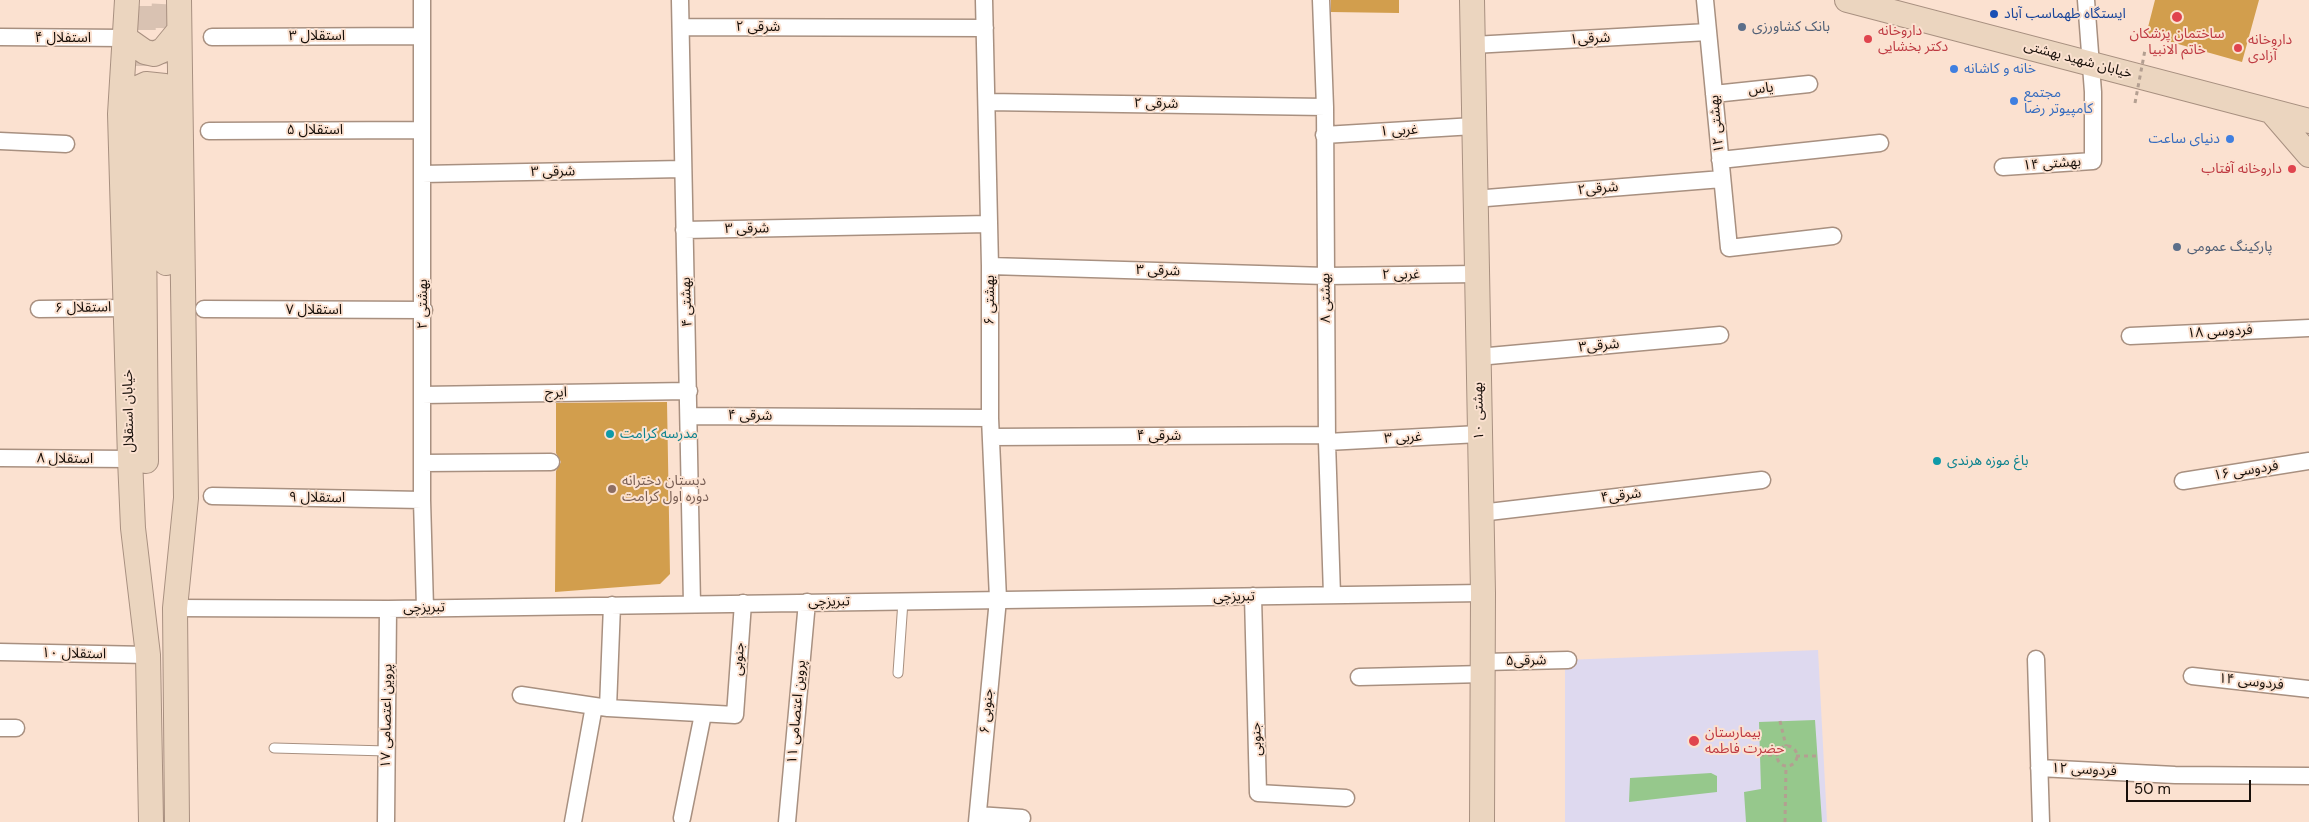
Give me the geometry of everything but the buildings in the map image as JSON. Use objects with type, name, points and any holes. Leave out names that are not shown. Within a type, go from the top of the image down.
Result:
[{"type":"main road","name":"خیابان استقلال","points":[[127,0],[120,114],[130,459],[133,528],[148,655],[151,822]]},
{"type":"main road","points":[[148,655],[162,105],[178,33],[179,0]]},
{"type":"main road","name":"بهشتی ۱۰","points":[[1472,0],[1474,199],[1484,668],[1482,822]]},
{"type":"main road","name":"خیابان شهید بهشتی","points":[[1847,0],[2309,121]]},
{"type":"main road","points":[[125,38],[145,52],[154,54],[163,50],[178,33]]},
{"type":"main road","points":[[120,114],[125,98],[131,91],[146,84],[155,83],[171,90],[177,97],[162,105]]},
{"type":"main road","points":[[162,105],[186,498],[175,608],[177,822]]},
{"type":"main road","points":[[2271,111],[2309,155]]},
{"type":"street","name":"بهشتی ۲","points":[[422,0],[424,310],[422,500],[425,608]]},
{"type":"street","name":"بهشتی ۴","points":[[680,0],[684,230],[690,416],[692,604]]},
{"type":"street","name":"بهشتی ۶","points":[[984,0],[990,266],[990,418],[998,600]]},
{"type":"street","name":"بهشتی ۸","points":[[1321,0],[1325,107],[1327,439],[1332,595]]},
{"type":"street","name":"بهشتی ۱۲","points":[[1705,0],[1729,248],[1833,236]]},
{"type":"street","points":[[2086,0],[2090,64]]},
{"type":"street","name":"شرقی ۲","points":[[681,27],[984,28]]},
{"type":"street","name":"شرقی۱","points":[[1473,45],[1708,32]]},
{"type":"street","name":"استقلال ۳","points":[[212,37],[422,36]]},
{"type":"street","name":"استفلال ۴","points":[[0,38],[125,38]]},
{"type":"street","name":"بهشتی ۱۴","points":[[2003,168],[2093,161],[2093,92],[2090,64]]},
{"type":"street","name":"یاس","points":[[1714,94],[1809,84]]},
{"type":"street","name":"شرقی ۲","points":[[987,102],[1325,107]]},
{"type":"street","name":"غربی ۱","points":[[1324,135],[1474,126]]},
{"type":"street","name":"استقلال ۵","points":[[208,131],[422,130]]},
{"type":"street","points":[[0,142],[66,144]]},
{"type":"street","points":[[1720,160],[1880,143]]},
{"type":"street","name":"۳ شرقی","points":[[422,174],[683,169]]},
{"type":"street","name":"شرقی۲","points":[[1474,199],[1722,179]]},
{"type":"street","name":"شرقی ۳","points":[[684,230],[989,224]]},
{"type":"street","name":"شرقی ۳","points":[[990,266],[1326,276]]},
{"type":"street","name":"غربی ۲","points":[[1326,276],[1476,274]]},
{"type":"street","name":"استقلال ۶","points":[[39,309],[126,308]]},
{"type":"street","name":"استقلال ۷","points":[[204,309],[424,310]]},
{"type":"street","name":"فردوسی ۱۸","points":[[2130,336],[2309,328]]},
{"type":"street","name":"شرقی۳","points":[[1478,357],[1720,335]]},
{"type":"street","name":"ایرج","points":[[422,395],[689,391]]},
{"type":"street","name":"شرقی ۴","points":[[690,416],[990,418]]},
{"type":"street","name":"غربی ۳","points":[[1327,439],[1479,434]]},
{"type":"street","name":"شرقی ۴","points":[[991,437],[1327,439]]},
{"type":"street","name":"استقلال ۸","points":[[0,458],[130,459]]},
{"type":"street","name":"فردوسی ۱۶","points":[[2183,481],[2309,461]]},
{"type":"street","points":[[422,463],[551,462]]},
{"type":"street","name":"شرقی۴","points":[[1480,513],[1762,480]]},
{"type":"street","name":"استقلال ۹","points":[[212,496],[422,500]]},
{"type":"street","name":"تبریزچی","points":[[175,608],[388,609],[1483,593]]},
{"type":"street","name":"جنوبی","points":[[1253,596],[1258,793],[1346,798]]},
{"type":"street","name":"جنوبی ۶","points":[[977,818],[998,600]]},
{"type":"street","name":"پروین اعتصامی ۱۱","points":[[787,822],[807,602]]},
{"type":"street","name":"جنوبی","points":[[703,714],[735,715],[744,603]]},
{"type":"street","points":[[572,822],[601,707],[612,605]]},
{"type":"street","name":"پروین اعتصامی ۱۷","points":[[386,822],[388,609]]},
{"type":"street","name":"استقلال ۱۰","points":[[0,652],[148,655]]},
{"type":"street","name":"فردوسی ۱۲","points":[[2036,659],[2041,822]]},
{"type":"street","name":"شرقی۵","points":[[1359,677],[1568,660]]},
{"type":"street","name":"فردوسی ۱۴","points":[[2192,676],[2309,689]]},
{"type":"street","points":[[521,695],[601,707],[703,714],[682,818]]},
{"type":"street","name":"فردوسی ۱۲","points":[[2040,768],[2175,775],[2309,776]]},
{"type":"street","points":[[977,818],[1022,818]]},
{"type":"lane","points":[[898,673],[903,601]]},
{"type":"lane","points":[[274,748],[387,751]]},
{"type":"path","points":[[2135,103],[2145,50]]},
{"type":"path","points":[[1780,721],[1786,746]]},
{"type":"path","points":[[1786,746],[1795,750],[1796,756],[1794,762],[1786,766],[1780,764],[1777,754],[1780,749],[1786,746]]},
{"type":"path","points":[[1760,755],[1777,754]]},
{"type":"path","points":[[1796,756],[1817,756]]},
{"type":"path","points":[[1785,822],[1786,766]]},
{"type":"shaded area","name":"بیمارستان حضرت فاطمه","points":[[1818,650],[1827,822],[1565,822],[1565,660]]},
{"type":"green space","points":[[1815,720],[1822,822],[1746,822],[1744,792],[1761,789],[1759,722]]},
{"type":"green space","points":[[1711,773],[1717,776],[1717,792],[1629,802],[1630,778]]},
{"type":"tunnel","points":[[143,102],[144,0]]},
{"type":"tunnel","points":[[163,100],[161,58],[164,0]]},
{"type":"place","name":"ایستگاه طهماسب آباد","points":[[1994,14]]},
{"type":"place","name":"ساختمان پزشکان خاتم الانبیا","points":[[2177,17]]},
{"type":"place","name":"بانک کشاورزی","points":[[1742,27]]},
{"type":"place","name":"داروخانه دکتر بخشایی","points":[[1868,39]]},
{"type":"place","name":"داروخانه آزادی","points":[[2238,48]]},
{"type":"place","name":"خانه و کاشانه","points":[[1954,69]]},
{"type":"place","name":"مجتمع کامپیوتر رضا","points":[[2014,101]]},
{"type":"place","name":"دنیای ساعت","points":[[2230,139]]},
{"type":"place","name":"داروخانه آفتاب","points":[[2292,169]]},
{"type":"place","name":"پارکینگ عمومی","points":[[2177,247]]},
{"type":"place","name":"مدرسه کرامت","points":[[610,434]]},
{"type":"place","name":"باغ موزه هرندی","points":[[1937,461]]},
{"type":"place","name":"دبستان دخترانه دوره اول کرامت","points":[[612,489]]},
{"type":"place","name":"بیمارستان حضرت فاطمه","points":[[1694,741]]}]
